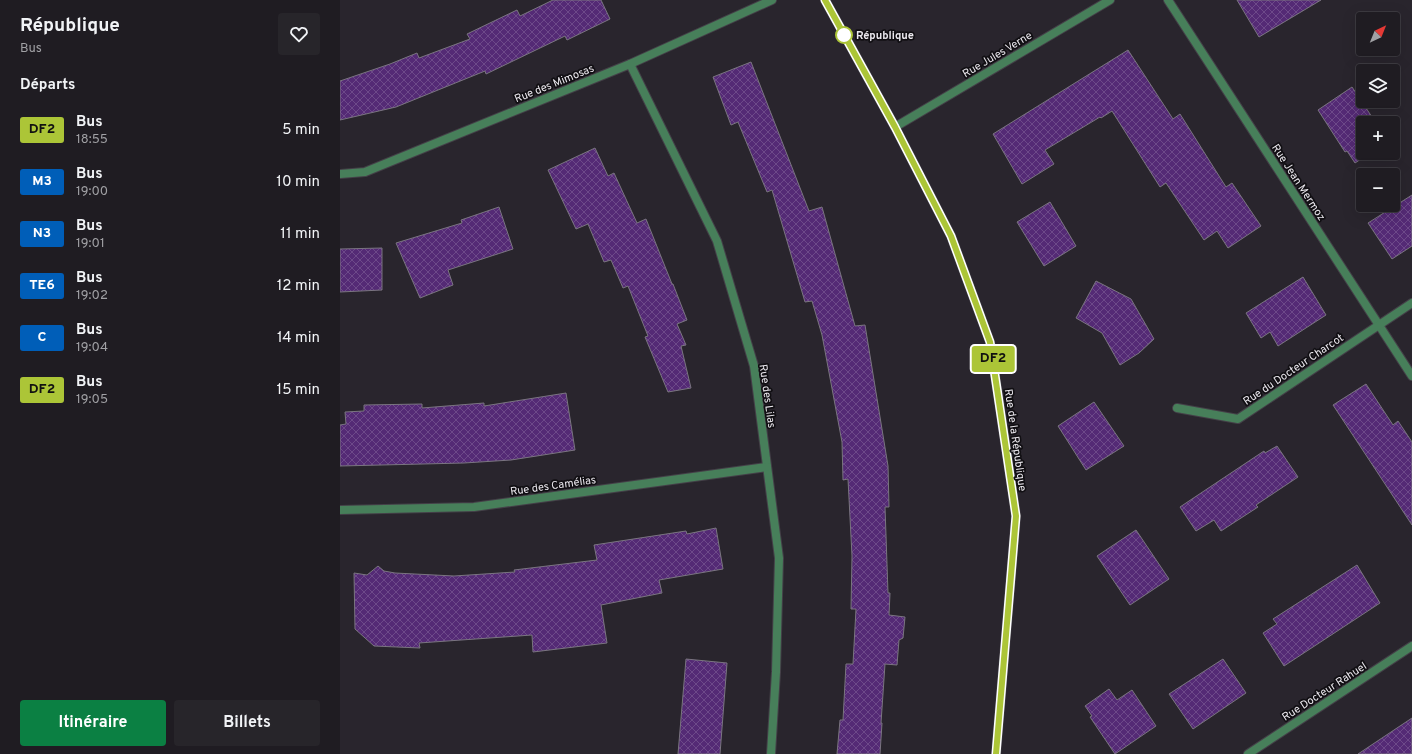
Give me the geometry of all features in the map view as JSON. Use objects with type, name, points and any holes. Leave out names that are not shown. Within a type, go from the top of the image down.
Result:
[{"type":"main road","name":"Rue de la République","points":[[825,0],[895,127],[951,236],[990,342],[1016,516],[996,754]]},
{"type":"street","name":"Rue des Mimosas","points":[[340,174],[365,172],[630,64],[772,0]]},
{"type":"street","points":[[1092,0],[1097,7]]},
{"type":"street","name":"Rue Jules Verne","points":[[895,127],[1110,0]]},
{"type":"street","name":"Rue Jean Mermoz","points":[[1168,0],[1412,376]]},
{"type":"street","name":"Rue des Lilas","points":[[630,64],[717,241],[754,366],[779,558],[776,672],[771,754]]},
{"type":"street","name":"Rue du Docteur Charcot","points":[[1177,408],[1238,419],[1412,303]]},
{"type":"street","name":"Rue des Camélias","points":[[340,510],[474,507],[767,467]]},
{"type":"street","name":"Rue Docteur Rahuel","points":[[1248,754],[1412,646]]},
{"type":"building","points":[[553,0],[601,0],[610,19],[567,40],[565,36],[486,74],[485,71],[396,107],[340,120],[340,81],[417,53],[419,58],[470,39],[467,34],[517,10],[520,16]]},
{"type":"building","points":[[1237,0],[1321,0],[1259,37]]},
{"type":"building","points":[[1128,50],[1173,119],[1180,114],[1226,187],[1232,183],[1261,226],[1228,248],[1217,231],[1204,240],[1166,183],[1160,187],[1112,111],[1045,150],[1054,164],[1022,184],[993,134]]},
{"type":"building","points":[[751,62],[809,211],[822,207],[855,326],[865,325],[888,466],[889,507],[885,507],[888,593],[890,593],[889,615],[905,617],[903,638],[899,640],[897,665],[885,664],[880,754],[837,754],[840,720],[843,720],[846,664],[853,664],[856,609],[851,609],[852,556],[848,479],[843,480],[842,442],[822,335],[812,301],[805,302],[772,190],[767,192],[738,122],[731,125],[713,77]]},
{"type":"building","points":[[1352,87],[1356,93],[1356,108],[1366,108],[1371,116],[1356,116],[1356,160],[1360,160],[1355,163],[1347,151],[1345,152],[1318,110]]},
{"type":"building","points":[[595,148],[608,176],[614,173],[637,223],[646,219],[673,284],[687,320],[677,324],[686,345],[681,346],[691,388],[668,392],[645,337],[648,336],[628,286],[623,288],[611,260],[604,262],[588,224],[576,229],[548,170]]},
{"type":"building","points":[[1412,195],[1412,246],[1392,259],[1368,223],[1385,212],[1400,212],[1400,203]]},
{"type":"building","points":[[1050,202],[1076,246],[1044,266],[1017,222]]},
{"type":"building","points":[[499,207],[513,249],[448,270],[453,285],[420,298],[396,243],[462,223],[461,220]]},
{"type":"building","points":[[382,248],[382,290],[340,292],[340,249]]},
{"type":"building","points":[[1303,277],[1326,315],[1278,346],[1270,332],[1261,338],[1246,313]]},
{"type":"building","points":[[1096,281],[1131,299],[1154,339],[1139,353],[1120,365],[1102,333],[1076,318]]},
{"type":"building","points":[[1366,384],[1393,425],[1398,421],[1412,442],[1412,525],[1333,405]]},
{"type":"building","points":[[566,393],[575,450],[511,460],[464,463],[340,466],[340,425],[346,424],[345,412],[364,411],[364,405],[422,404],[422,408],[484,403],[484,406]]},
{"type":"building","points":[[1094,402],[1124,446],[1086,470],[1058,426]]},
{"type":"building","points":[[1277,446],[1298,477],[1256,505],[1258,507],[1221,531],[1214,520],[1196,531],[1180,507],[1264,451],[1265,453]]},
{"type":"building","points":[[716,528],[723,569],[659,580],[662,593],[601,605],[607,643],[533,652],[532,635],[419,643],[420,648],[374,646],[355,629],[354,573],[367,575],[378,566],[384,571],[395,573],[454,576],[515,572],[514,570],[597,560],[594,545],[686,531],[687,534]]},
{"type":"building","points":[[1136,530],[1169,579],[1130,605],[1097,556]]},
{"type":"building","points":[[1357,565],[1380,603],[1284,666],[1263,633],[1277,624],[1273,619]]},
{"type":"building","points":[[686,659],[727,663],[720,754],[678,754]]},
{"type":"building","points":[[1223,659],[1246,693],[1193,729],[1169,694]]},
{"type":"building","points":[[1109,689],[1117,700],[1132,690],[1156,726],[1115,754],[1090,717],[1092,716],[1085,706]]},
{"type":"building","points":[[1412,718],[1412,754],[1358,754]]},
{"type":"bus line","name":"DF2","points":[[825,0],[895,127],[951,236],[990,342],[1016,516],[996,754]]},
{"type":"place","name":"République","points":[[844,35]]}]
